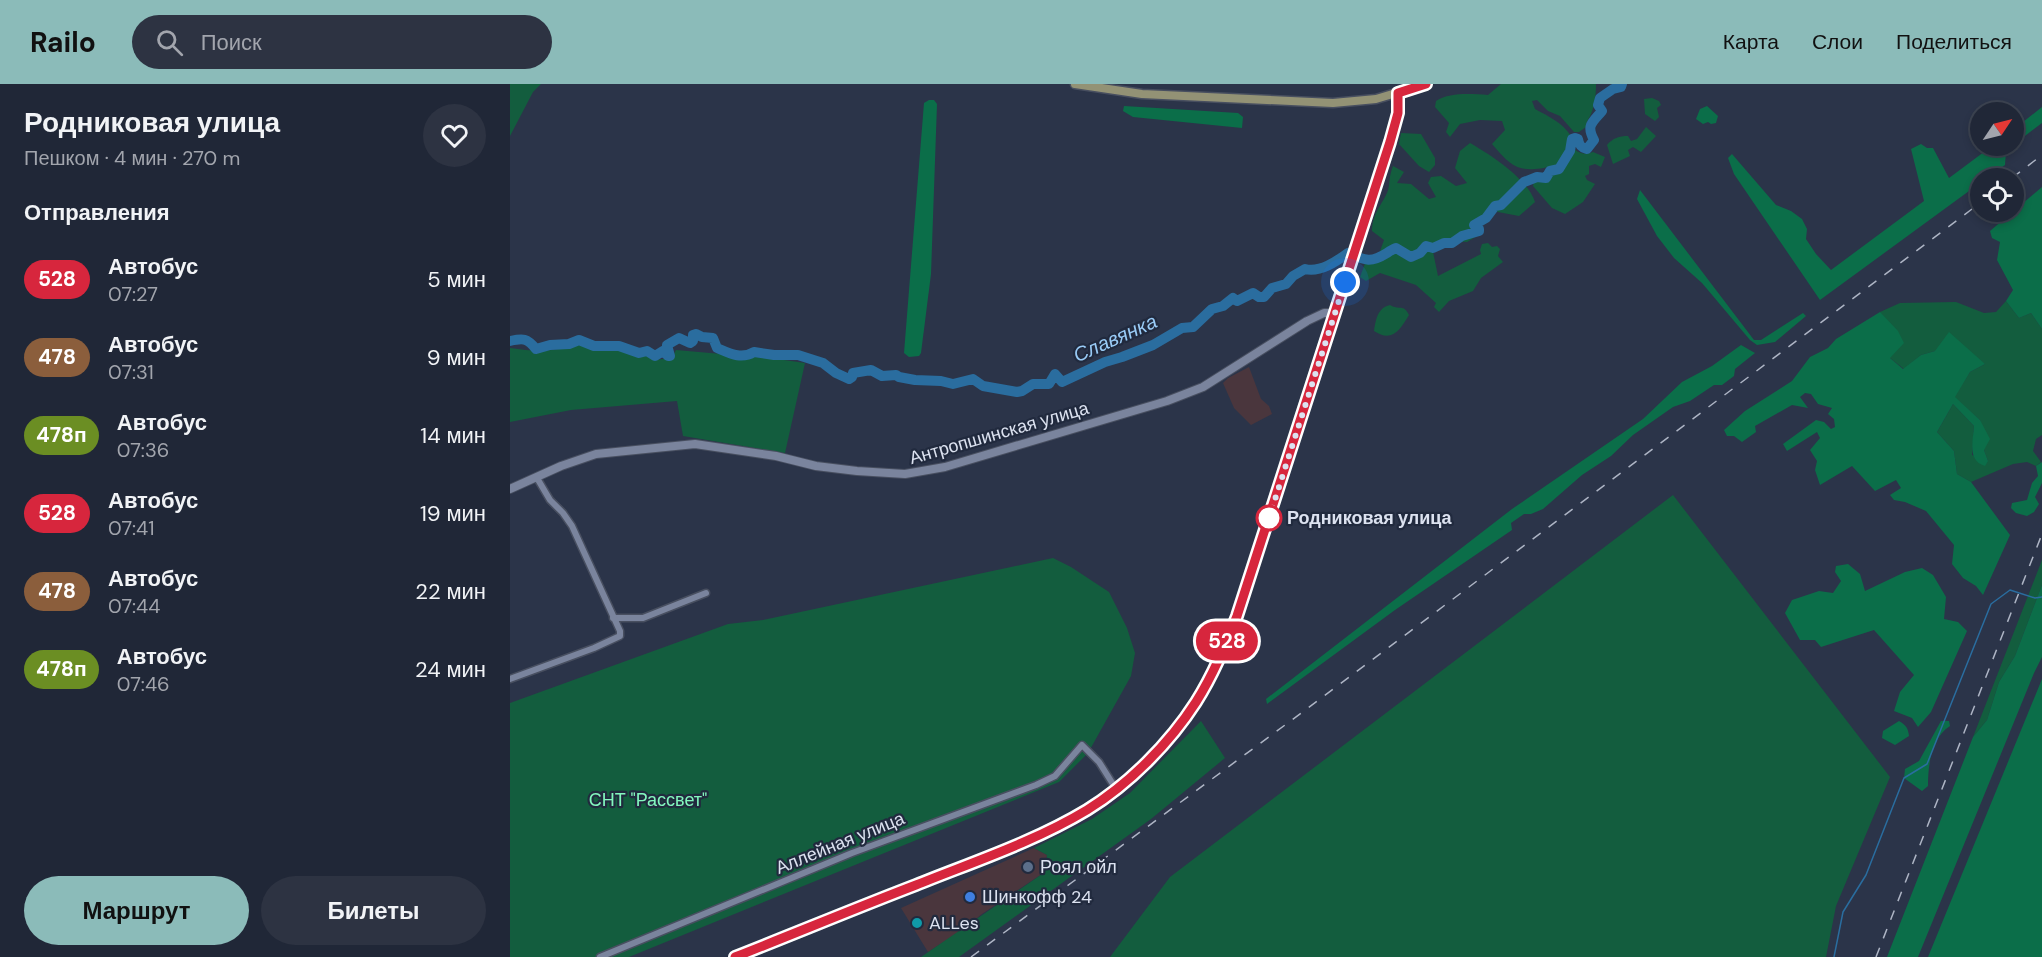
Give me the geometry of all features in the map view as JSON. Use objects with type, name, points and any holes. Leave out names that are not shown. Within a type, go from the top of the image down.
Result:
[{"type":"main road","points":[[1075,84],[1142,94],[1333,103],[1360,101],[1426,84]]},
{"type":"street","points":[[735,957],[1034,837],[1087,809],[1116,789],[1158,749],[1181,723],[1197,701],[1221,653],[1248,584],[1396,122],[1398,93]]},
{"type":"street","name":"Антропшинская улица","points":[[510,489],[561,466],[596,454],[695,444],[856,471],[905,474],[945,467],[1185,394],[1220,377],[1307,321],[1324,313],[1335,313]]},
{"type":"street","points":[[510,679],[620,636],[572,526],[550,501],[537,477]]},
{"type":"street","points":[[613,618],[643,618],[706,593]]},
{"type":"street","name":"Аллейная улица","points":[[600,957],[862,849],[1036,785],[1055,776],[1082,745],[1099,762],[1116,789]]},
{"type":"shaded area","points":[[1249,367],[1261,399],[1269,406],[1272,414],[1251,425],[1234,408],[1223,383]]},
{"type":"shaded area","points":[[1034,848],[1047,855],[1045,872],[928,952],[901,908]]},
{"type":"green space","points":[[510,84],[541,84],[533,92],[510,136]]},
{"type":"green space","points":[[1501,84],[1596,84],[1592,111],[1586,127],[1579,132],[1574,132],[1560,116],[1548,111],[1537,100],[1532,101],[1535,109],[1555,120],[1568,131],[1571,136],[1570,146],[1580,153],[1593,152],[1605,157],[1601,167],[1595,164],[1589,166],[1589,174],[1585,176],[1587,180],[1595,184],[1583,202],[1565,214],[1552,208],[1533,186],[1534,180],[1556,172],[1554,166],[1533,169],[1518,167],[1506,159],[1492,144],[1505,130],[1502,121],[1480,120],[1460,124],[1450,137],[1446,132],[1449,123],[1435,107],[1436,101],[1454,95],[1488,95]]},
{"type":"green space","points":[[1652,98],[1659,101],[1661,105],[1657,108],[1659,117],[1655,121],[1645,114],[1644,99]]},
{"type":"green space","points":[[934,100],[937,104],[931,274],[921,353],[919,356],[909,357],[904,353],[924,103]]},
{"type":"green space","points":[[1124,106],[1238,113],[1243,117],[1242,128],[1133,117],[1123,111]]},
{"type":"green space","points":[[1707,106],[1718,116],[1716,123],[1703,124],[1696,119],[1700,109]]},
{"type":"green space","points":[[2042,107],[2042,123],[2024,137],[2024,121]]},
{"type":"green space","points":[[1646,127],[1656,136],[1641,152],[1633,147],[1628,150],[1630,156],[1613,164],[1607,145],[1622,136],[1628,136],[1631,141],[1637,139]]},
{"type":"green space","points":[[1401,133],[1421,134],[1435,158],[1435,165],[1429,172],[1419,166],[1399,144]]},
{"type":"green space","points":[[1470,143],[1517,176],[1531,193],[1535,202],[1519,216],[1498,212],[1493,208],[1479,226],[1477,236],[1467,242],[1452,241],[1432,247],[1438,276],[1481,254],[1482,244],[1497,246],[1500,249],[1498,256],[1503,262],[1481,278],[1473,291],[1449,301],[1439,312],[1434,307],[1436,303],[1416,285],[1380,273],[1366,281],[1360,277],[1367,258],[1379,254],[1384,240],[1372,231],[1377,211],[1388,190],[1393,166],[1404,172],[1397,183],[1411,184],[1429,199],[1436,197],[1428,183],[1431,177],[1441,176],[1456,186],[1467,183],[1455,168],[1460,151]]},
{"type":"green space","points":[[1921,144],[1927,148],[1933,148],[1949,178],[1979,156],[2006,156],[2005,165],[2001,168],[1970,168],[1970,190],[1820,300],[1734,174],[1728,158],[1732,154],[1776,205],[1791,211],[1802,219],[1807,229],[1806,239],[1831,270],[1924,201],[1911,149]]},
{"type":"green space","points":[[2042,187],[2042,329],[2031,313],[2019,318],[2006,301],[2013,290],[1997,260],[2000,242],[1992,238],[1990,231],[2001,222],[2024,222],[2024,202]]},
{"type":"green space","points":[[1640,190],[1754,340],[1761,340],[1803,313],[1806,316],[1775,342],[1757,345],[1750,340],[1702,283],[1674,258],[1657,236],[1637,199]]},
{"type":"green space","points":[[2006,301],[2019,318],[2031,313],[2042,329],[2042,435],[2036,439],[2033,451],[2041,462],[2036,466],[2027,462],[2013,464],[1971,482],[1957,474],[1954,451],[1937,432],[1953,404],[1974,426],[1972,455],[1988,461],[1984,450],[1980,420],[1954,397],[1970,372],[1985,364],[1935,351],[1921,355],[1904,369],[1890,358],[1880,312],[1900,303],[1956,302],[1984,313],[1996,312]]},
{"type":"green space","points":[[1390,305],[1403,308],[1409,315],[1399,330],[1386,336],[1374,331],[1380,312]]},
{"type":"green space","points":[[1880,312],[1898,331],[1904,343],[1890,358],[1903,369],[1921,355],[1935,351],[1949,332],[1985,364],[1970,372],[1955,397],[1980,420],[1990,439],[1984,450],[1988,461],[1985,466],[1979,463],[1973,455],[1974,426],[1953,404],[1937,432],[1954,451],[1957,474],[1971,482],[2010,535],[1983,595],[1976,586],[1963,578],[1952,564],[1954,545],[1926,511],[1894,500],[1890,495],[1901,488],[1896,480],[1875,491],[1852,466],[1820,485],[1815,470],[1817,461],[1810,450],[1820,438],[1817,432],[1787,451],[1783,444],[1816,420],[1824,422],[1831,429],[1835,427],[1834,419],[1828,414],[1832,408],[1818,404],[1811,394],[1805,393],[1800,397],[1808,408],[1792,405],[1755,426],[1756,432],[1742,442],[1734,436],[1727,436],[1724,430],[1745,411],[1792,381],[1810,357],[1828,348],[1836,339]]},
{"type":"green space","points":[[580,344],[598,350],[634,353],[654,360],[672,358],[676,350],[805,363],[785,453],[683,436],[677,401],[571,410],[510,422],[510,348],[545,350]]},
{"type":"green space","points":[[1741,345],[1755,353],[1735,369],[1734,376],[1722,385],[1714,385],[1690,401],[1673,407],[1633,435],[1611,456],[1582,475],[1543,509],[1524,514],[1511,523],[1512,530],[1395,610],[1267,704],[1266,699],[1512,509],[1643,419],[1682,382],[1712,366]]},
{"type":"green space","points":[[2042,462],[2042,483],[2035,497],[2039,504],[2034,512],[2027,516],[2016,513],[2011,508],[2012,503],[2027,500],[2032,483],[2038,476],[2036,466]]},
{"type":"green space","points":[[1673,495],[1890,777],[1836,906],[1826,957],[1110,957],[1170,877]]},
{"type":"green space","name":"СНТ \"Рассвет\"","points":[[1053,558],[1109,592],[1127,628],[1135,653],[1131,676],[1088,753],[1059,782],[629,957],[510,957],[510,703],[728,624],[763,620]]},
{"type":"green space","points":[[2042,560],[2042,585],[2015,656],[1999,682],[1987,720],[1973,737]]},
{"type":"green space","points":[[1848,564],[1860,574],[1865,591],[1905,572],[1922,568],[1933,575],[1946,597],[1944,619],[1958,622],[1967,631],[1931,712],[1918,727],[1912,718],[1894,711],[1900,692],[1914,675],[1874,630],[1821,647],[1815,640],[1800,640],[1785,613],[1792,600],[1819,591],[1833,593],[1841,581],[1835,572],[1836,566]]},
{"type":"green space","points":[[2042,585],[2042,657],[1918,957],[1887,957],[1973,737],[1987,720],[1999,682],[2015,656]]},
{"type":"green space","points":[[2042,679],[2042,957],[1928,957]]},
{"type":"green space","points":[[1201,721],[1225,758],[1151,819],[959,957],[921,957],[1045,872],[1047,855],[1034,848],[1092,819],[1130,793]]},
{"type":"green space","points":[[1899,721],[1906,727],[1909,736],[1895,745],[1882,738],[1883,731]]},
{"type":"green space","points":[[1941,721],[1949,721],[1950,726],[1939,737],[1935,745],[1930,761],[1928,786],[1922,791],[1904,778],[1905,769],[1919,761]]},
{"type":"waterway","name":"Славянка","points":[[510,341],[524,340],[536,349],[550,345],[569,344],[579,340],[594,346],[619,346],[639,353],[647,351],[655,356],[663,351],[670,356],[667,345],[679,338],[690,343],[693,341],[693,335],[696,334],[713,338],[717,348],[731,354],[740,356],[754,352],[798,355],[823,363],[849,379],[853,373],[871,370],[882,376],[896,375],[915,380],[953,384],[973,379],[983,386],[1017,392],[1033,384],[1049,384],[1055,374],[1062,382],[1105,362],[1153,345],[1182,328],[1193,327],[1212,309],[1223,306],[1233,298],[1237,301],[1253,293],[1264,297],[1272,288],[1286,284],[1293,276],[1305,269],[1322,268],[1348,253],[1372,260],[1396,248],[1411,257],[1420,253],[1426,246],[1433,248],[1444,243],[1452,243],[1462,236],[1479,231],[1474,225],[1486,218],[1495,206],[1501,205],[1524,182],[1537,177],[1546,178],[1550,171],[1559,169],[1570,151],[1572,139],[1578,139],[1581,146],[1587,149],[1594,140],[1590,131],[1591,124],[1602,111],[1598,105],[1600,98],[1613,89],[1621,87],[1622,84]]},
{"type":"waterway","points":[[1834,957],[1843,912],[1866,875],[1904,778],[1927,764],[1991,604],[2010,590],[2035,598],[2042,597]]},
{"type":"railway","points":[[2024,169],[2042,155]]},
{"type":"railway","points":[[971,957],[1304,711],[1970,211]]},
{"type":"railway","points":[[1876,957],[2042,534]]},
{"type":"bus line","name":"528","points":[[735,957],[1034,837],[1058,825],[1116,789],[1158,749],[1181,723],[1197,701],[1213,671],[1237,616],[1378,183],[1396,122],[1398,93],[1426,84]]},
{"type":"place","name":"Родниковая улица","points":[[1269,518]]},
{"type":"place","name":"Роял ойл","points":[[1028,867]]},
{"type":"place","name":"Шинкофф 24","points":[[970,897]]},
{"type":"place","name":"ALLes","points":[[917,923]]},
{"type":"route","points":[[1269,518],[1345,282]]}]
